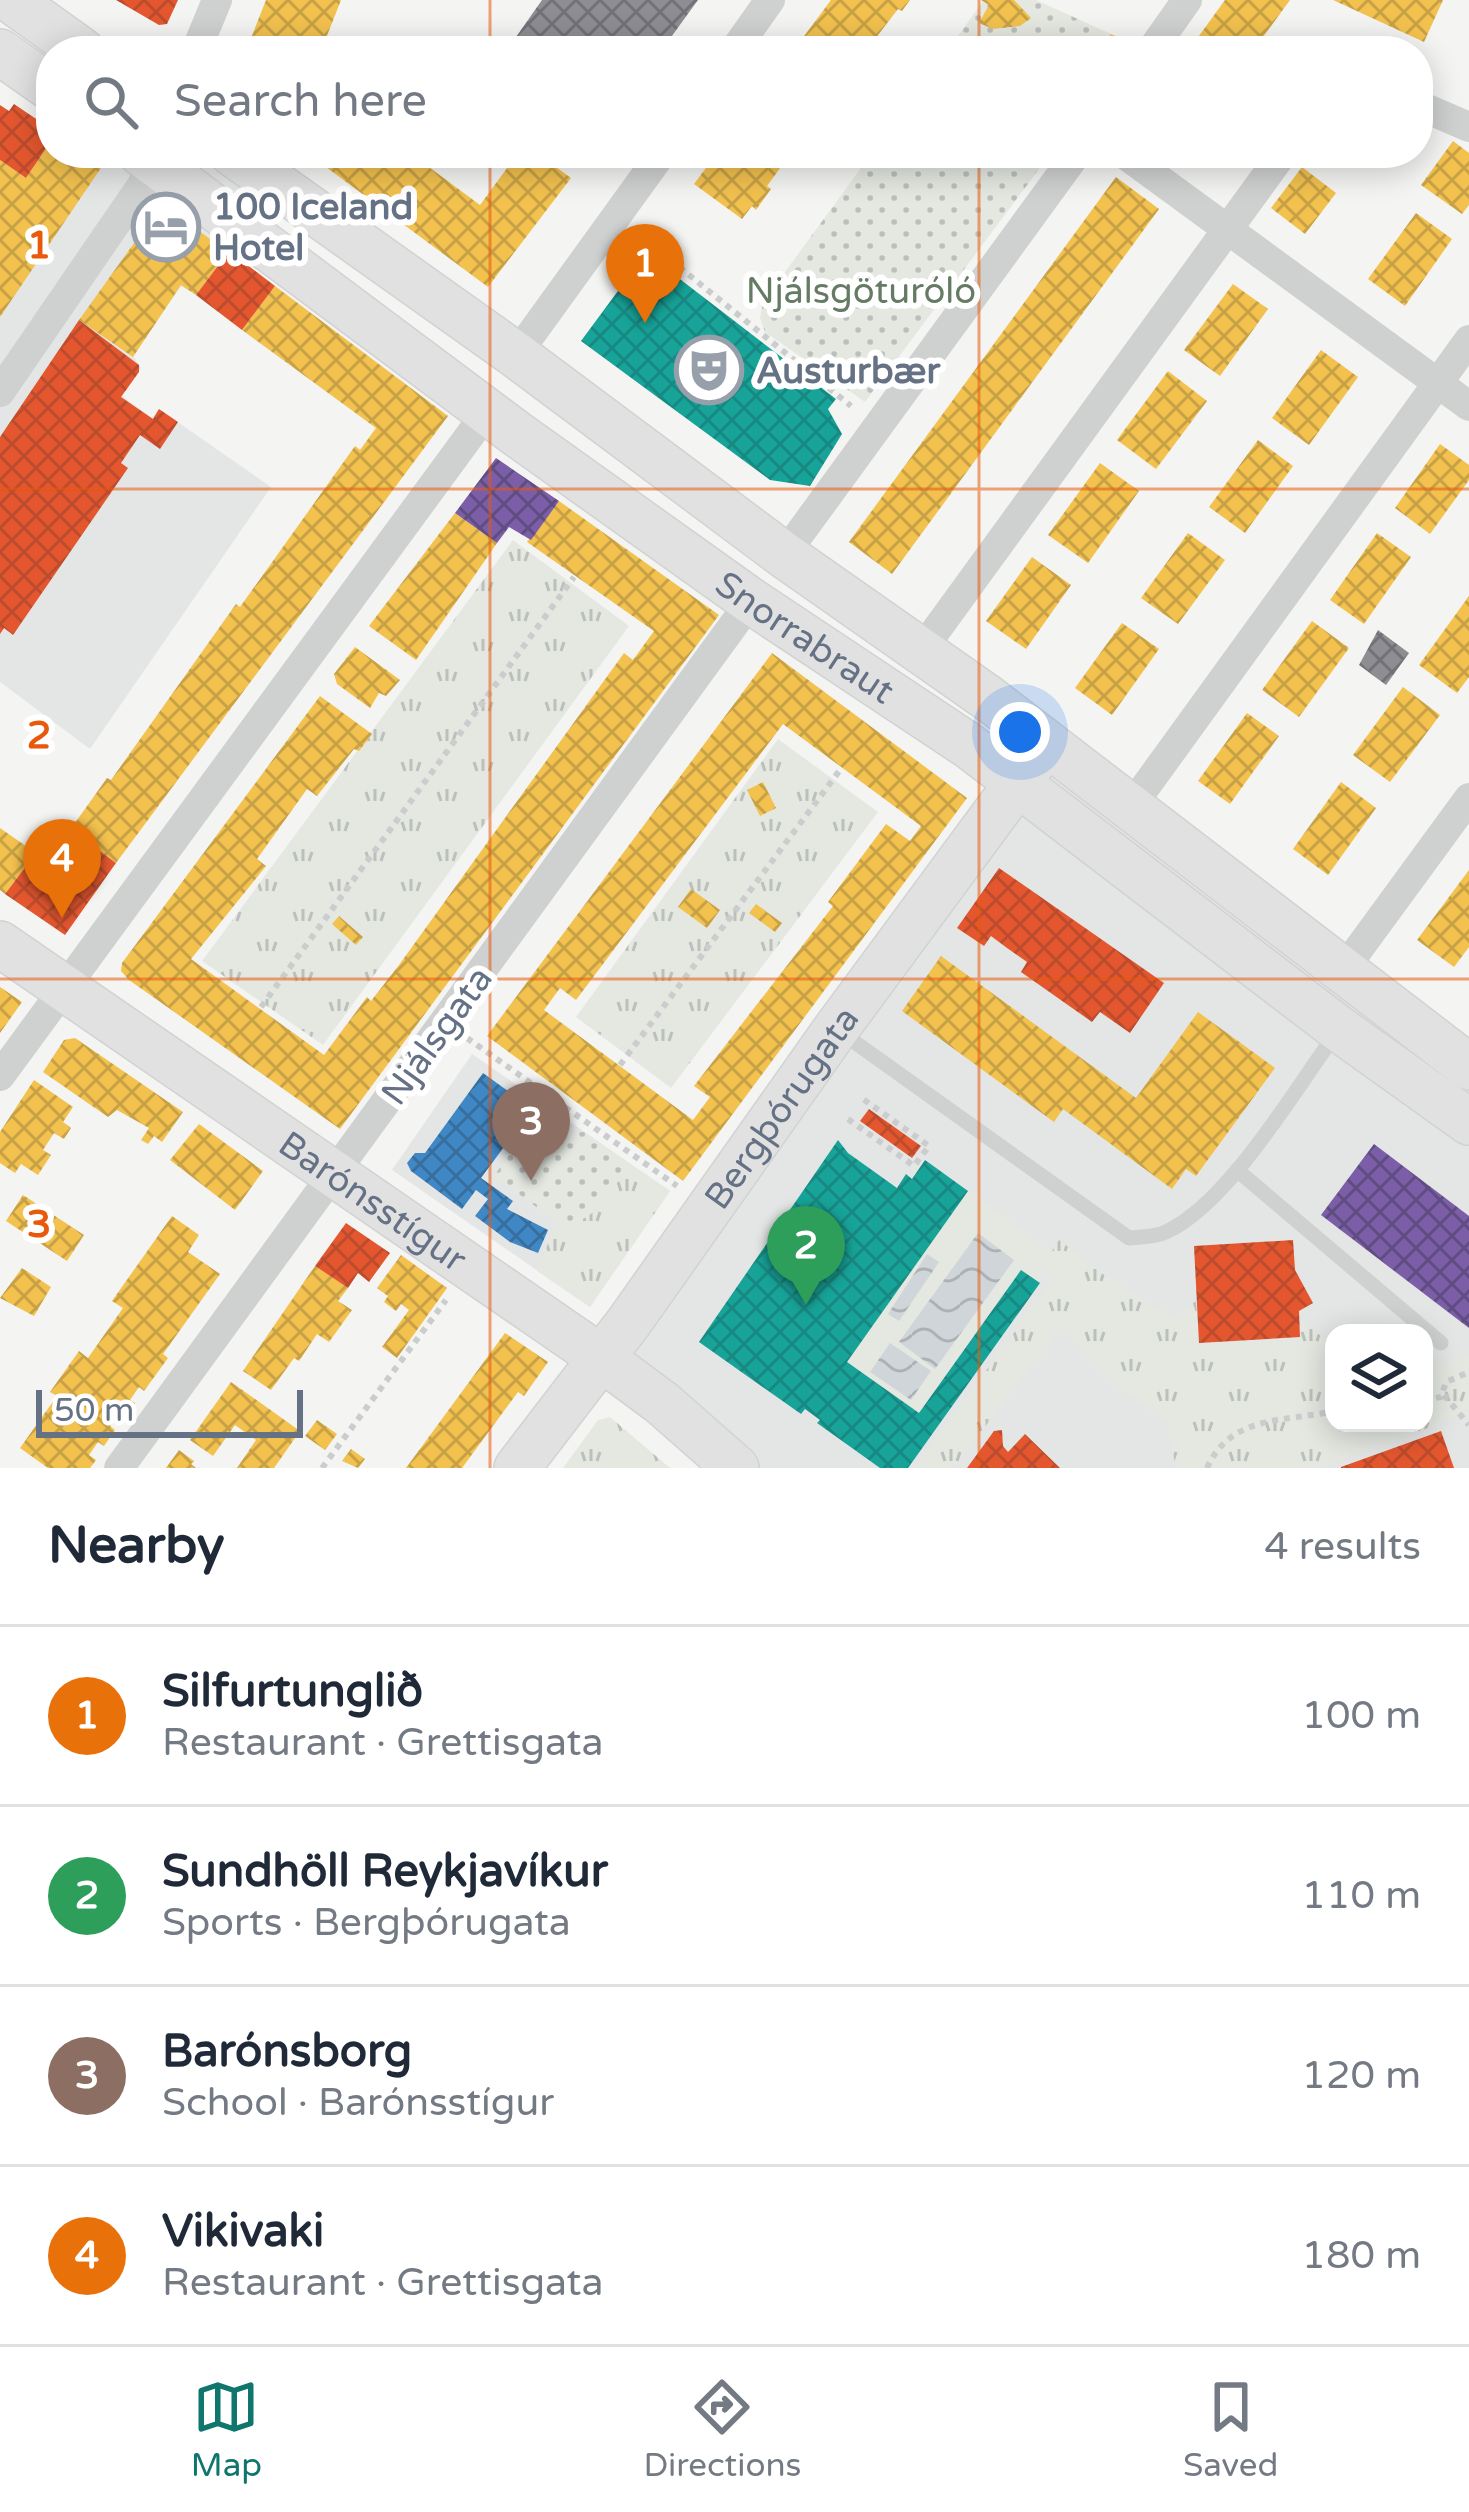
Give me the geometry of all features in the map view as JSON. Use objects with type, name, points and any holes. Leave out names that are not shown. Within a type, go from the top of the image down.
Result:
[{"type":"main road","points":[[10,0],[61,36]]},
{"type":"main road","points":[[0,52],[36,77]]},
{"type":"main road","name":"Snorrabraut","points":[[171,168],[487,412],[751,601],[969,746],[1339,1029],[1469,1122]]},
{"type":"main road","name":"Snorrabraut","points":[[253,168],[921,651],[1469,1067]]},
{"type":"main road","name":"Bergþórugata","points":[[517,1468],[1046,745]]},
{"type":"main road","name":"Barónsstígur","points":[[0,944],[600,1357],[736,1468]]},
{"type":"street","points":[[202,36],[217,0]]},
{"type":"street","points":[[745,36],[770,0]]},
{"type":"street","points":[[1161,36],[1187,0]]},
{"type":"street","points":[[1433,111],[1469,127]]},
{"type":"street","points":[[0,392],[147,168]]},
{"type":"street","points":[[516,356],[651,168]]},
{"type":"street","points":[[784,555],[1066,168]]},
{"type":"street","points":[[1144,168],[1469,406]]},
{"type":"street","points":[[921,651],[1272,168]]},
{"type":"street","points":[[1130,808],[1469,340]]},
{"type":"street","points":[[0,1076],[487,412]]},
{"type":"street","name":"Njálsgata","points":[[119,1468],[751,601]]},
{"type":"street","points":[[1341,973],[1469,798]]},
{"type":"lane","points":[[836,1029],[1129,1238],[1163,1234],[1195,1214],[1237,1170],[1339,1029]]},
{"type":"lane","points":[[1237,1170],[1441,1343]]},
{"type":"path","points":[[617,217],[878,427]]},
{"type":"path","points":[[261,1007],[574,578]]},
{"type":"path","points":[[620,1065],[840,770]]},
{"type":"path","points":[[445,1022],[708,1208]]},
{"type":"path","points":[[848,1119],[914,1166],[928,1146],[862,1099]]},
{"type":"path","points":[[322,1468],[455,1287]]},
{"type":"path","points":[[1469,1372],[1446,1382],[1444,1395],[1469,1425]]},
{"type":"path","points":[[1433,1398],[1444,1395]]},
{"type":"path","points":[[1207,1468],[1237,1430],[1269,1419],[1325,1412]]},
{"type":"shaded area","points":[[36,155],[36,168],[228,168],[270,198],[196,295],[181,286],[133,356],[141,368],[122,396],[152,418],[159,409],[271,487],[90,749],[0,682],[0,160]]},
{"type":"shaded area","points":[[1050,770],[1469,1080],[1469,1468],[757,1468],[621,1356]]},
{"type":"shaded area","points":[[472,1054],[670,1191],[590,1307],[392,1170]]},
{"type":"green space","points":[[984,0],[1036,0],[1115,36],[958,36]]},
{"type":"green space","name":"Njálsgöturóló","points":[[861,168],[1040,168],[865,402],[765,332],[760,318],[763,302]]},
{"type":"green space","points":[[513,540],[629,626],[323,1045],[202,961]]},
{"type":"green space","points":[[778,739],[878,812],[671,1088],[576,1017]]},
{"type":"green space","points":[[539,1112],[571,1133],[584,1132],[630,1164],[581,1220],[556,1219],[494,1176]]},
{"type":"green space","points":[[630,1164],[670,1191],[590,1307],[537,1271],[557,1221],[570,1222],[592,1213]]},
{"type":"green space","points":[[967,1190],[1051,1252],[1040,1283],[1021,1270],[919,1413],[847,1362]]},
{"type":"green space","points":[[1059,1240],[1101,1273],[1174,1318],[1196,1301],[1199,1344],[1301,1338],[1300,1320],[1325,1339],[1325,1432],[1417,1432],[1318,1468],[1176,1468],[1167,1423],[1111,1381],[1062,1327],[953,1468],[914,1468],[1054,1279],[1042,1267]]},
{"type":"green space","points":[[1469,1355],[1469,1413],[1433,1426],[1433,1369]]},
{"type":"green space","points":[[610,1417],[670,1468],[563,1468],[598,1420]]},
{"type":"water","points":[[978,1233],[1014,1260],[935,1369],[899,1342]]},
{"type":"water","points":[[927,1254],[939,1262],[899,1321],[888,1314]]},
{"type":"water","points":[[890,1343],[931,1371],[911,1400],[870,1372]]},
{"type":"building: Homes","points":[[266,0],[341,0],[327,36],[252,36]]},
{"type":"building: Homes","points":[[831,0],[910,0],[877,36],[804,36]]},
{"type":"building: Homes","points":[[981,0],[1014,0],[1031,18],[1020,26],[993,29],[979,23],[989,5]]},
{"type":"building: Homes","points":[[1225,0],[1290,0],[1264,36],[1199,36]]},
{"type":"building: Homes","points":[[1333,0],[1443,0],[1427,36],[1411,36]]},
{"type":"building: Homes","points":[[1453,141],[1469,153],[1469,205],[1462,214],[1421,185]]},
{"type":"building: Homes","points":[[0,160],[26,178],[36,163],[36,168],[101,168],[0,317]]},
{"type":"building: Homes","points":[[327,168],[430,168],[480,205],[507,168],[557,168],[571,178],[488,287]]},
{"type":"building: Homes","points":[[706,168],[780,168],[756,210],[752,206],[742,219],[694,184]]},
{"type":"building: Homes","points":[[1301,168],[1336,193],[1305,234],[1271,208]]},
{"type":"building: Homes","points":[[1116,177],[1159,209],[892,574],[849,542]]},
{"type":"building: Homes","points":[[162,204],[228,252],[196,295],[181,285],[133,357],[79,320]]},
{"type":"building: Homes","points":[[1416,213],[1452,239],[1405,306],[1368,279]]},
{"type":"building: Homes","points":[[1233,284],[1268,309],[1220,376],[1184,350]]},
{"type":"building: Homes","points":[[275,286],[448,416],[116,863],[70,830],[236,604],[240,607],[355,446],[360,450],[376,428],[242,330]]},
{"type":"building: Homes","points":[[1321,350],[1358,377],[1309,445],[1272,418]]},
{"type":"building: Homes","points":[[1168,371],[1207,401],[1156,469],[1117,440]]},
{"type":"building: Homes","points":[[1258,440],[1293,466],[1245,533],[1209,507]]},
{"type":"building: Homes","points":[[1440,444],[1469,465],[1469,480],[1430,534],[1395,508]]},
{"type":"building: Homes","points":[[1100,463],[1139,491],[1088,563],[1048,535]]},
{"type":"building: Homes","points":[[559,501],[719,615],[340,1129],[129,980],[121,971],[122,963],[320,696],[372,734],[317,796],[307,789],[257,859],[266,866],[191,959],[324,1055],[367,997],[371,1001],[399,965],[624,653],[633,660],[654,631],[527,542]]},
{"type":"building: Homes","points":[[455,513],[497,543],[416,660],[369,626]]},
{"type":"building: Homes","points":[[1188,533],[1225,560],[1178,624],[1141,598]]},
{"type":"building: Homes","points":[[1377,533],[1411,557],[1364,624],[1330,600]]},
{"type":"building: Homes","points":[[1032,557],[1071,585],[1026,649],[986,621]]},
{"type":"building: Homes","points":[[1469,596],[1469,677],[1457,693],[1419,665]]},
{"type":"building: Homes","points":[[1312,621],[1349,648],[1299,717],[1262,690]]},
{"type":"building: Homes","points":[[1122,623],[1159,649],[1112,715],[1075,688]]},
{"type":"building: Homes","points":[[355,647],[400,680],[386,696],[379,693],[370,708],[337,684],[334,674]]},
{"type":"building: Homes","points":[[772,653],[967,798],[683,1181],[487,1036]],"holes":[[[783,724],[921,826],[910,841],[886,824],[828,902],[833,906],[694,1086],[710,1097],[693,1120],[544,1010],[560,988],[576,1000]]]},
{"type":"building: Homes","points":[[1403,687],[1440,715],[1390,782],[1353,755]]},
{"type":"building: Homes","points":[[1247,713],[1279,736],[1230,804],[1198,781]]},
{"type":"building: Homes","points":[[763,782],[776,808],[760,816],[747,790]]},
{"type":"building: Homes","points":[[1341,782],[1376,808],[1328,875],[1293,849]]},
{"type":"building: Homes","points":[[0,828],[36,853],[5,894],[0,890]]},
{"type":"building: Homes","points":[[1469,870],[1469,947],[1454,967],[1417,940]]},
{"type":"building: Homes","points":[[691,889],[720,910],[707,928],[678,907]]},
{"type":"building: Homes","points":[[756,904],[782,923],[775,932],[749,913]]},
{"type":"building: Homes","points":[[339,916],[363,937],[356,945],[332,924]]},
{"type":"building: Homes","points":[[941,956],[1136,1098],[1198,1012],[1275,1068],[1196,1176],[1186,1169],[1172,1189],[1063,1109],[1054,1122],[902,1011]]},
{"type":"building: Homes","points":[[0,987],[22,1002],[0,1033]]},
{"type":"building: Homes","points":[[75,1038],[183,1112],[162,1142],[154,1136],[148,1144],[141,1140],[149,1128],[117,1110],[108,1117],[43,1072],[64,1040]]},
{"type":"building: Homes","points":[[34,1080],[73,1107],[63,1122],[71,1128],[64,1139],[54,1133],[43,1150],[51,1155],[38,1175],[21,1164],[15,1173],[0,1163],[0,1132]]},
{"type":"building: Homes","points":[[199,1124],[263,1171],[235,1210],[170,1160]]},
{"type":"building: Homes","points":[[23,1195],[84,1235],[67,1261],[6,1221]]},
{"type":"building: Homes","points":[[172,1216],[199,1235],[188,1252],[220,1274],[163,1354],[168,1358],[144,1391],[139,1387],[130,1400],[135,1403],[126,1417],[119,1412],[110,1426],[115,1430],[104,1446],[98,1442],[89,1455],[96,1460],[90,1468],[48,1468],[20,1448],[57,1396],[50,1392],[79,1351],[88,1358],[123,1308],[112,1301]]},
{"type":"building: Homes","points":[[401,1255],[447,1288],[397,1358],[382,1347],[409,1310],[401,1304],[396,1311],[377,1288]]},
{"type":"building: Homes","points":[[315,1266],[348,1288],[338,1301],[352,1310],[329,1342],[317,1334],[271,1390],[243,1371]]},
{"type":"building: Homes","points":[[22,1268],[51,1287],[34,1316],[0,1298]]},
{"type":"building: Homes","points":[[505,1333],[548,1362],[524,1396],[518,1392],[462,1468],[406,1468]]},
{"type":"building: Homes","points":[[231,1382],[300,1431],[274,1468],[237,1468],[256,1440],[235,1425],[213,1456],[190,1440]]},
{"type":"building: Homes","points":[[317,1420],[337,1434],[325,1450],[305,1436]]},
{"type":"building: Homes","points":[[351,1449],[365,1459],[358,1468],[342,1461]]},
{"type":"building: Homes","points":[[179,1450],[194,1461],[191,1464],[196,1468],[166,1468]]},
{"type":"building: Shops","points":[[116,0],[178,0],[167,24],[159,25]]},
{"type":"building: Shops","points":[[14,104],[36,119],[36,163],[26,178],[0,160],[0,105],[9,111]]},
{"type":"building: Shops","points":[[229,251],[275,286],[242,330],[196,295]]},
{"type":"building: Shops","points":[[79,320],[139,365],[121,397],[153,419],[159,409],[178,422],[160,449],[140,435],[121,463],[128,468],[13,635],[4,628],[0,634],[0,437]]},
{"type":"building: Shops","points":[[82,838],[116,863],[65,935],[5,894],[36,853],[60,869]]},
{"type":"building: Shops","points":[[999,868],[1164,983],[1130,1033],[1100,1012],[1092,1022],[1021,972],[1027,962],[991,936],[984,946],[957,928]]},
{"type":"building: Shops","points":[[869,1109],[921,1146],[912,1158],[860,1121]]},
{"type":"building: Shops","points":[[346,1223],[390,1253],[369,1282],[358,1273],[348,1288],[315,1266]]},
{"type":"building: Shops","points":[[1293,1240],[1295,1270],[1313,1303],[1299,1311],[1300,1337],[1199,1343],[1194,1246]]},
{"type":"building: Shops","points":[[1002,1430],[1008,1452],[1025,1434],[1060,1468],[967,1468],[994,1431]]},
{"type":"building: Shops","points":[[1441,1431],[1454,1468],[1341,1468],[1341,1467]]},
{"type":"building: Offices","points":[[496,458],[559,501],[531,540],[509,527],[497,543],[455,513]]},
{"type":"building: Offices","points":[[1374,1144],[1469,1216],[1469,1328],[1321,1215]]},
{"type":"building: Schools","points":[[483,1073],[523,1102],[512,1117],[521,1124],[481,1178],[513,1201],[507,1209],[548,1230],[538,1253],[510,1242],[475,1216],[488,1199],[476,1190],[462,1209],[407,1163],[415,1153],[425,1153]]},
{"type":"building: Public","name":"Austurbær","points":[[646,253],[836,399],[828,409],[842,434],[810,486],[770,480],[581,341]]},
{"type":"building: Public","points":[[838,1140],[848,1153],[897,1188],[906,1174],[912,1179],[925,1160],[968,1191],[847,1362],[919,1413],[1021,1270],[1040,1283],[908,1468],[880,1468],[805,1409],[801,1414],[699,1342]]},
{"type":"building: Industry","points":[[542,0],[698,0],[672,36],[517,36]]},
{"type":"building: Industry","points":[[1378,630],[1409,653],[1386,685],[1359,665]]},
{"type":"place","name":"100 Iceland Hotel","points":[[166,227]]},
{"type":"place","name":"Silfurtunglið","points":[[645,323]]},
{"type":"place","name":"Austurbær","points":[[709,370]]},
{"type":"place","name":"Vikivaki","points":[[62,918]]},
{"type":"place","name":"Barónsborg","points":[[531,1181]]},
{"type":"place","name":"Sundhöll Reykjavíkur","points":[[806,1305]]}]
